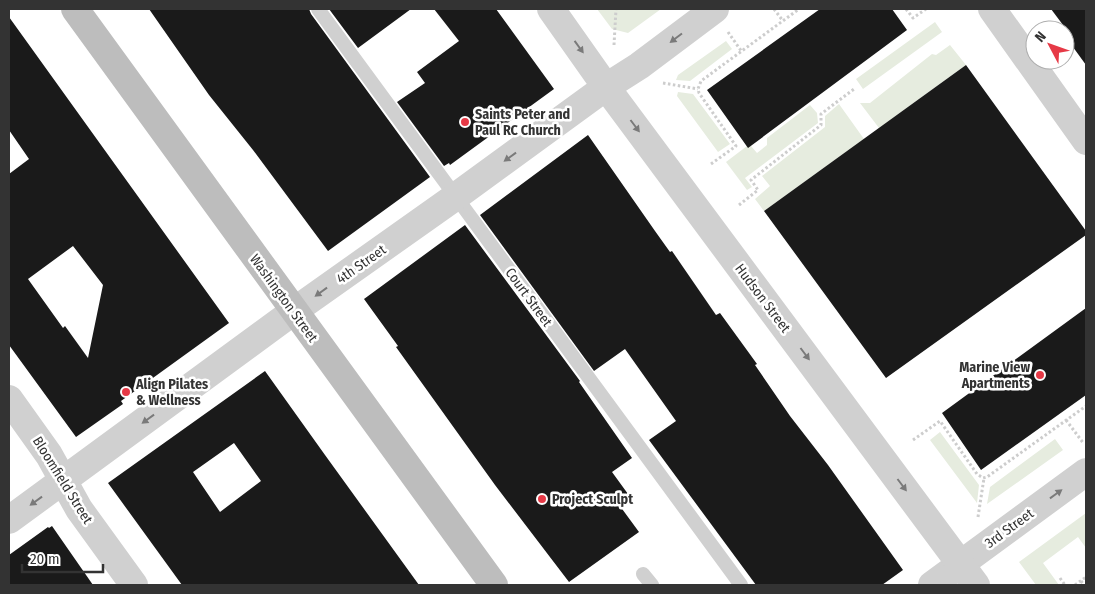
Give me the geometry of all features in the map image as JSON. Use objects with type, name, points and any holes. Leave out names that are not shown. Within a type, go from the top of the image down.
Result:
[{"type":"main road","name":"Washington Street","points":[[75,9],[494,585]]},
{"type":"street","name":"Hudson Street","points":[[551,9],[968,575]]},
{"type":"street","points":[[992,9],[1086,141]]},
{"type":"street","name":"4th Street","points":[[9,520],[606,86],[721,20]]},
{"type":"street","name":"Bloomfield Street","points":[[9,399],[49,455],[79,509],[134,585]]},
{"type":"street","name":"3rd Street","points":[[932,585],[968,575],[1086,472]]},
{"type":"lane","name":"Court Street","points":[[318,9],[741,585]]},
{"type":"lane","points":[[643,574],[652,585]]},
{"type":"path","points":[[614,46],[616,9]]},
{"type":"path","points":[[774,9],[783,21]]},
{"type":"path","points":[[711,164],[736,146],[699,94],[698,89],[701,82],[799,9]]},
{"type":"path","points":[[906,9],[913,18],[926,9]]},
{"type":"path","points":[[721,20],[742,52]]},
{"type":"path","points":[[660,83],[698,89]]},
{"type":"path","points":[[739,205],[758,190],[751,180],[821,125],[821,114],[854,89]]},
{"type":"path","points":[[984,478],[990,476],[1086,406]]},
{"type":"path","points":[[1066,420],[1084,444]]},
{"type":"path","points":[[913,440],[940,421],[975,471],[984,478]]},
{"type":"path","points":[[978,518],[984,478]]},
{"type":"path","points":[[1075,585],[1086,577]]},
{"type":"path","points":[[1060,578],[1066,585]]},
{"type":"path","points":[[1081,581],[1084,585]]},
{"type":"shaded area","points":[[597,9],[661,9],[628,33],[612,29]]},
{"type":"shaded area","points":[[935,22],[942,32],[863,89],[856,79]]},
{"type":"shaded area","points":[[726,41],[732,49],[690,81],[676,80],[678,75]]},
{"type":"shaded area","points":[[950,45],[966,65],[879,128],[860,103],[870,103],[932,54],[936,55]]},
{"type":"shaded area","points":[[678,92],[693,94],[730,144],[718,152],[677,96]]},
{"type":"shaded area","points":[[839,104],[864,139],[764,211],[755,199],[770,186],[762,176],[825,127],[825,116]]},
{"type":"shaded area","points":[[810,105],[817,113],[818,123],[745,178],[752,187],[747,190],[726,162],[747,146],[751,146],[757,153],[767,145],[767,138]]},
{"type":"shaded area","points":[[940,432],[979,485],[977,503],[930,440]]},
{"type":"shaded area","points":[[1055,439],[1063,450],[987,504],[990,487]]},
{"type":"shaded area","points":[[1086,513],[1086,548],[1078,537],[1043,563],[1059,585],[1036,585],[1019,562]]},
{"type":"building","points":[[149,9],[309,9],[430,177],[328,251],[253,150],[209,95]]},
{"type":"building","points":[[329,9],[411,9],[358,48]]},
{"type":"building","name":"Saints Peter and Paul RC Church","points":[[434,9],[496,9],[554,89],[450,165],[449,163],[444,166],[397,102],[425,83],[417,72],[459,41]]},
{"type":"building","points":[[820,9],[892,9],[907,30],[748,148],[707,90]]},
{"type":"building","points":[[1051,9],[1086,9],[1086,65],[1075,50],[1075,20],[1059,20]]},
{"type":"building","points":[[9,17],[229,323],[121,401],[123,404],[76,437],[9,345],[9,174],[29,159],[9,130]],"holes":[[[73,246],[103,285],[88,358],[65,326],[63,328],[28,279]]]},
{"type":"building","points":[[966,65],[1086,231],[1086,235],[886,378],[764,211]]},
{"type":"building","points":[[588,135],[716,315],[720,313],[757,364],[755,365],[790,416],[828,465],[903,570],[882,585],[756,585],[649,440],[676,421],[625,349],[594,371],[480,215]]},
{"type":"building","points":[[465,225],[580,381],[632,458],[612,472],[628,494],[617,502],[639,532],[569,582],[495,485],[364,299]]},
{"type":"building","name":"Marine View Apartments","points":[[1086,308],[1086,395],[981,470],[942,413]]},
{"type":"building","points":[[265,371],[419,585],[182,585],[108,483]],"holes":[[[234,443],[261,481],[220,512],[193,472]]]},
{"type":"building","points":[[52,526],[93,585],[9,585],[9,555]]},
{"type":"place","name":"Saints Peter and Paul RC Church","points":[[465,122]]},
{"type":"place","name":"Marine View Apartments","points":[[1040,375]]},
{"type":"place","name":"Align Pilates & Wellness","points":[[126,392]]},
{"type":"place","name":"Project Sculpt","points":[[542,499]]}]
